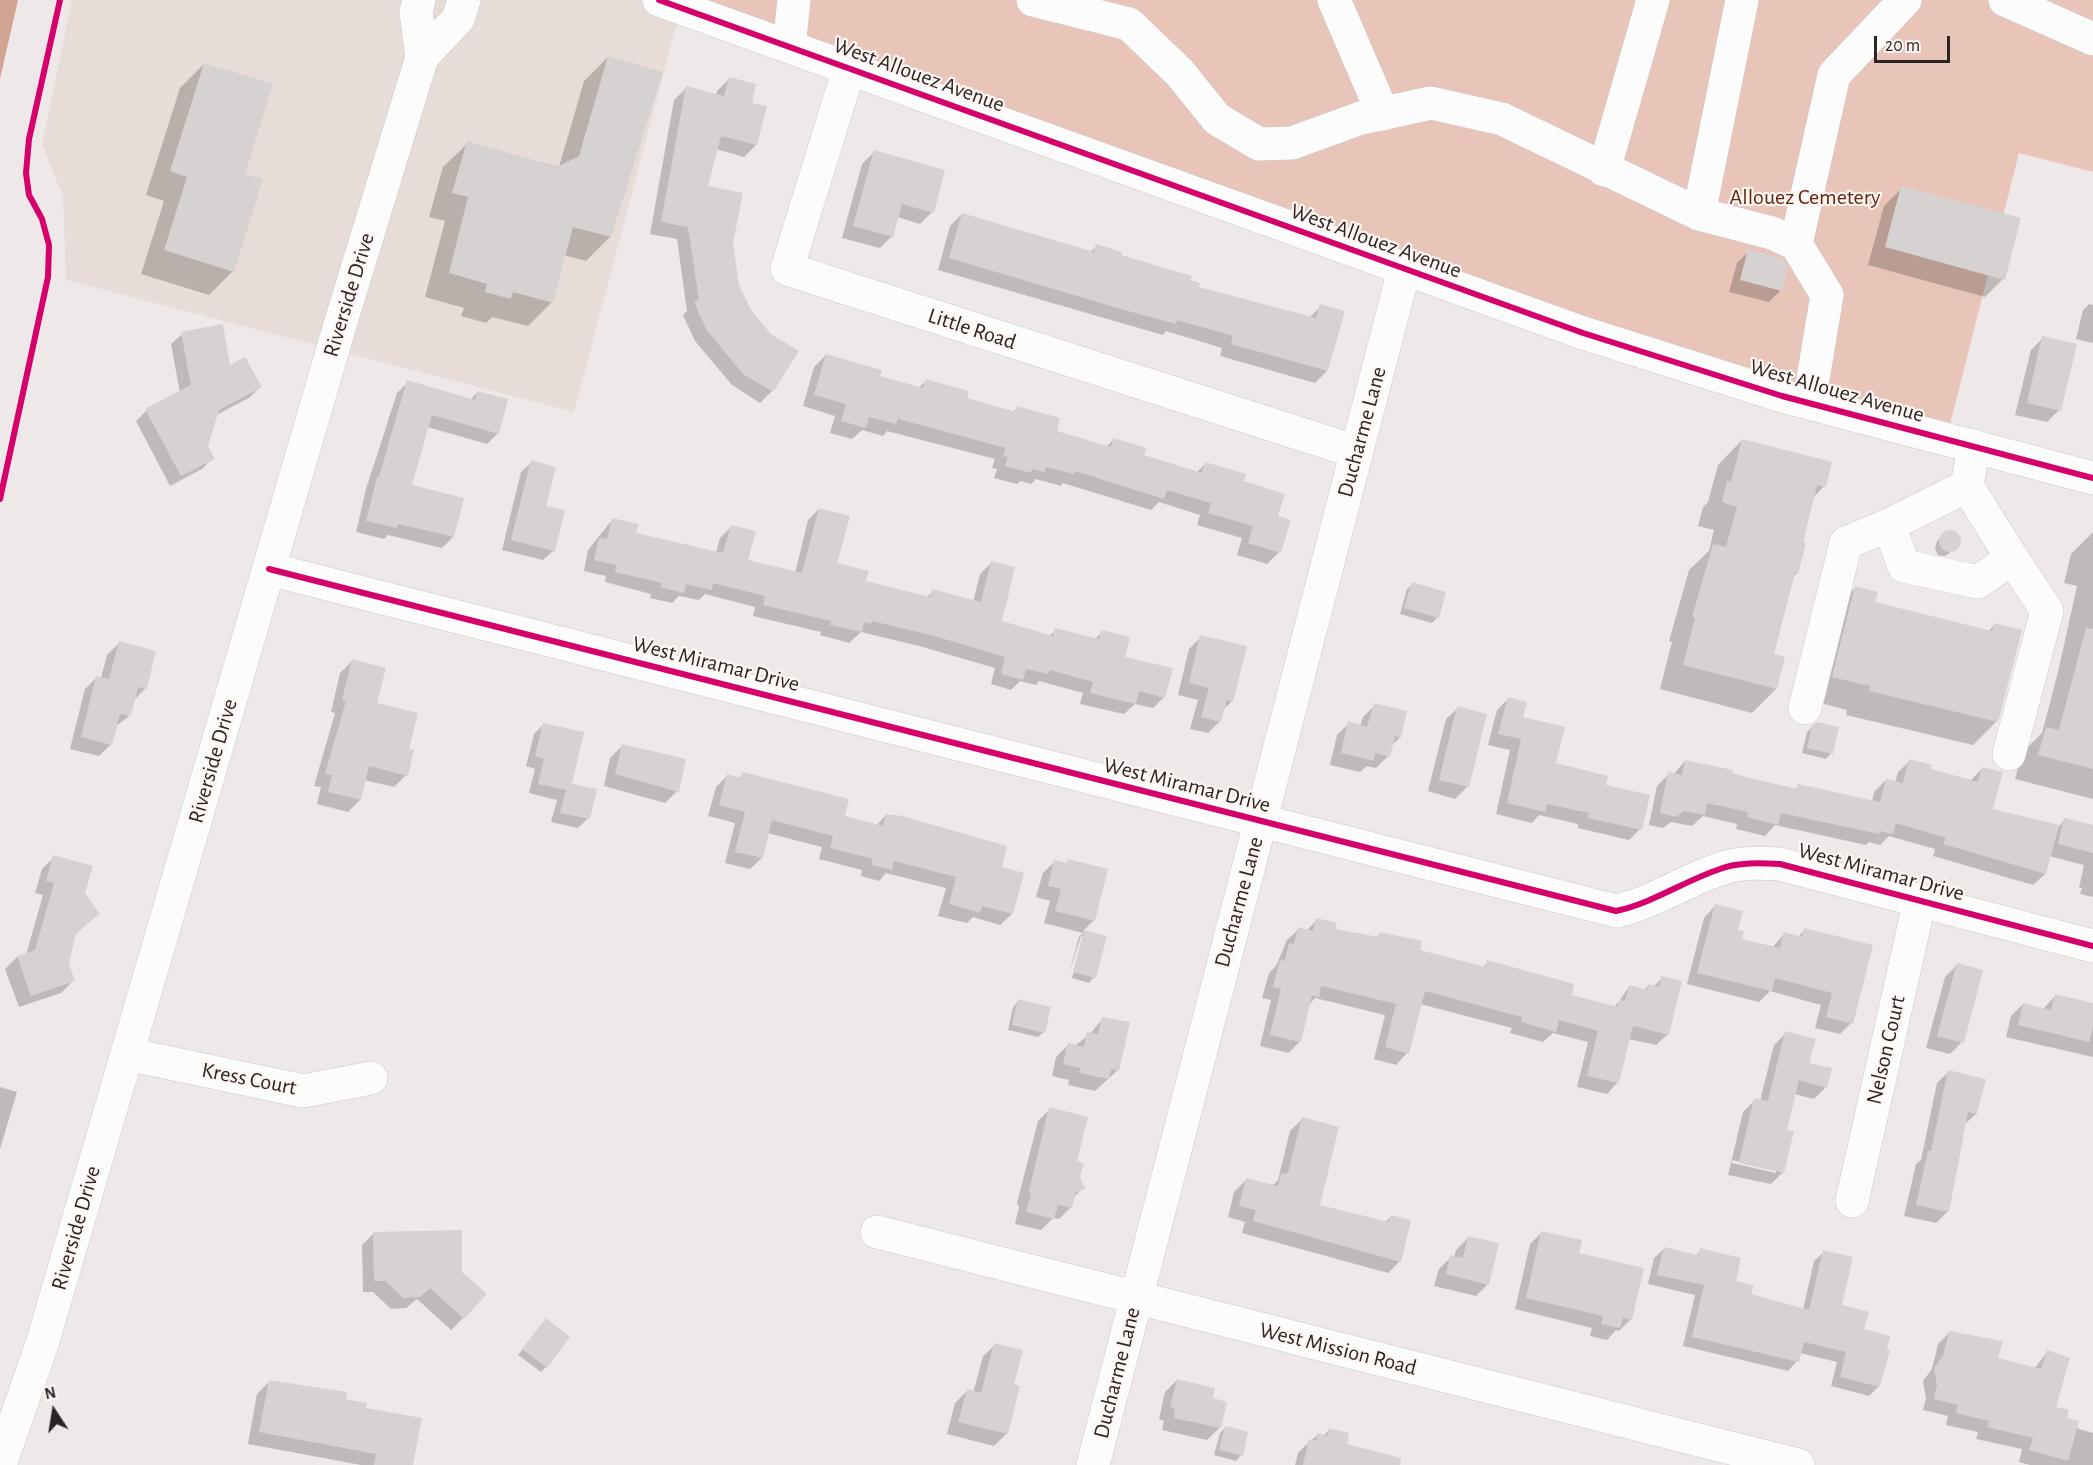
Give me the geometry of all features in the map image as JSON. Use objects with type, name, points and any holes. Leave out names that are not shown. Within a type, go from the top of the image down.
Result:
[{"type":"street","name":"Riverside Drive","points":[[0,1465],[43,1341],[422,57],[416,12],[419,0]]},
{"type":"street","name":"Riverside Drive","points":[[422,57],[458,19],[464,0]]},
{"type":"street","name":"West Allouez Avenue","points":[[660,0],[1583,333],[1809,403],[2093,478]]},
{"type":"street","points":[[789,47],[794,0]]},
{"type":"street","points":[[1033,0],[1122,12],[1180,73],[1217,119],[1259,144],[1292,143],[1361,118],[1431,103],[1502,118],[1604,170],[1699,214],[1772,233],[1796,244],[1827,295],[1809,403]]},
{"type":"street","points":[[1334,0],[1383,114]]},
{"type":"street","points":[[1604,170],[1653,0]]},
{"type":"street","points":[[1699,214],[1742,0]]},
{"type":"street","points":[[1796,244],[1833,75],[1905,0]]},
{"type":"street","points":[[2005,0],[2093,39]]},
{"type":"street","name":"Little Road","points":[[849,69],[787,269],[1357,452]]},
{"type":"street","name":"Ducharme Lane","points":[[1094,1465],[1404,270]]},
{"type":"street","points":[[1974,446],[1967,486],[2047,611],[2009,754]]},
{"type":"street","points":[[1805,708],[1846,543],[1889,525],[1967,486]]},
{"type":"street","points":[[1889,525],[1904,566],[1978,582],[2012,558]]},
{"type":"street","name":"West Miramar Drive","points":[[269,569],[1616,911],[1636,907],[1721,868],[1756,863],[1780,864],[2093,946]]},
{"type":"street","name":"Nelson Court","points":[[1852,1201],[1920,900]]},
{"type":"street","name":"Kress Court","points":[[127,1054],[303,1091],[370,1078]]},
{"type":"street","name":"West Mission Road","points":[[877,1232],[1798,1465]]},
{"type":"path","points":[[0,499],[48,277],[49,244],[42,219],[29,195],[26,173],[29,139],[60,0]]},
{"type":"shaded area","points":[[0,0],[18,0],[0,79]]},
{"type":"shaded area","points":[[72,0],[659,0],[681,8],[574,412],[66,280],[63,197],[42,144]]},
{"type":"green space","name":"Allouez Cemetery","points":[[670,0],[2093,0],[2093,172],[2019,153],[1946,440],[1782,396]]},
{"type":"building","points":[[608,56],[663,72],[611,237],[573,227],[553,303],[513,292],[511,299],[485,292],[487,284],[449,273],[468,197],[452,193],[467,141],[557,167],[579,156]]},
{"type":"building","points":[[204,63],[273,84],[245,174],[263,179],[234,272],[164,250],[187,177],[170,171]]},
{"type":"building","points":[[729,77],[756,84],[752,103],[767,106],[757,145],[721,136],[708,186],[743,193],[733,243],[739,285],[751,310],[771,334],[799,351],[773,392],[743,374],[706,329],[694,302],[699,300],[688,227],[661,222],[686,86],[724,96]]},
{"type":"building","points":[[874,150],[945,170],[934,213],[902,204],[893,237],[853,226]]},
{"type":"building","points":[[1901,186],[2021,218],[2005,280],[1885,247]]},
{"type":"building","points":[[962,213],[1094,252],[1096,244],[1122,252],[1121,255],[1192,276],[1190,280],[1200,283],[1199,287],[1316,318],[1320,304],[1345,311],[1328,371],[1231,344],[1233,336],[1177,320],[1176,324],[1121,309],[949,258]]},
{"type":"building","points":[[1748,249],[1783,259],[1788,267],[1782,291],[1740,280]]},
{"type":"building","points":[[223,324],[230,365],[245,357],[262,387],[219,410],[208,446],[215,459],[181,476],[145,409],[191,385],[181,332]]},
{"type":"building","points":[[2042,336],[2077,344],[2061,411],[2027,403]]},
{"type":"building","points":[[826,354],[882,370],[880,376],[923,388],[925,379],[969,391],[967,398],[1016,412],[1017,406],[1060,418],[1057,431],[1111,447],[1113,438],[1147,448],[1144,455],[1202,473],[1205,462],[1246,474],[1244,481],[1285,494],[1278,516],[1291,520],[1281,553],[1248,543],[1253,526],[1208,513],[1211,503],[1167,490],[1164,499],[1075,471],[1074,474],[1046,467],[1044,472],[1032,469],[1031,473],[1005,466],[1008,457],[1003,456],[1006,448],[898,419],[896,424],[869,417],[866,428],[841,421],[846,404],[814,395]]},
{"type":"building","points":[[407,380],[475,400],[477,391],[508,399],[499,434],[432,415],[412,485],[464,498],[454,537],[398,524],[397,528],[366,521]]},
{"type":"building","points":[[1742,439],[1832,462],[1826,487],[1817,485],[1803,542],[1806,543],[1798,574],[1795,573],[1774,654],[1785,657],[1777,689],[1683,665],[1695,618],[1692,617],[1713,544],[1726,547],[1737,507],[1722,502],[1727,481],[1731,482]]},
{"type":"building","points":[[531,460],[556,467],[546,506],[565,510],[555,551],[511,540]]},
{"type":"building","points":[[819,508],[850,516],[837,563],[869,571],[866,581],[930,597],[932,589],[981,602],[991,561],[1015,567],[1002,621],[1053,636],[1055,628],[1099,639],[1101,630],[1130,637],[1125,657],[1173,668],[1165,698],[1139,691],[1136,704],[1090,693],[1093,682],[1050,670],[1048,674],[1026,669],[1023,680],[1001,674],[1005,657],[931,635],[872,621],[871,624],[864,622],[862,632],[830,625],[831,621],[763,605],[765,596],[713,583],[712,590],[686,584],[684,593],[660,587],[662,583],[615,572],[616,565],[594,560],[599,538],[607,539],[612,518],[639,524],[636,533],[723,553],[731,525],[756,531],[748,560],[802,573]]},
{"type":"building","points":[[1950,530],[1960,537],[1961,541],[1954,551],[1950,552],[1940,545],[1939,541],[1946,531]]},
{"type":"building","points":[[1412,582],[1446,592],[1439,618],[1404,608]]},
{"type":"building","points":[[1855,586],[1878,592],[1875,602],[1992,631],[1995,623],[2022,630],[1998,722],[1869,691],[1870,686],[1832,677]]},
{"type":"building","points":[[2086,628],[2093,629],[2093,769],[2038,755],[2046,727],[2059,730]]},
{"type":"building","points":[[1200,635],[1247,646],[1233,702],[1227,700],[1221,722],[1201,717],[1209,688],[1189,683]]},
{"type":"building","points":[[119,641],[156,651],[147,689],[138,687],[131,716],[120,714],[112,745],[81,737],[96,676],[109,679]]},
{"type":"building","points":[[352,659],[386,668],[377,703],[418,713],[409,749],[414,750],[408,776],[369,766],[361,800],[328,792],[332,775],[325,774],[346,701],[342,700]]},
{"type":"building","points":[[1508,697],[1527,702],[1523,717],[1565,727],[1556,763],[1608,776],[1606,785],[1650,795],[1642,830],[1588,818],[1589,813],[1547,804],[1545,812],[1507,803],[1521,739],[1498,734]]},
{"type":"building","points":[[1374,703],[1407,711],[1401,738],[1395,736],[1390,757],[1375,753],[1374,761],[1341,753],[1348,721],[1367,727]]},
{"type":"building","points":[[1457,706],[1487,714],[1469,787],[1439,780]]},
{"type":"building","points":[[1817,722],[1839,727],[1833,754],[1807,748],[1812,725]]},
{"type":"building","points":[[543,723],[584,732],[572,784],[597,789],[590,819],[560,813],[566,790],[538,784],[544,759],[535,756]]},
{"type":"building","points":[[622,744],[686,759],[679,792],[615,774]]},
{"type":"building","points":[[1909,759],[1932,765],[1931,769],[1978,782],[1982,767],[2003,772],[1993,809],[2059,825],[2046,874],[1943,844],[1946,838],[1896,823],[1893,834],[1880,831],[1879,834],[1781,813],[1778,825],[1747,817],[1748,812],[1707,803],[1705,815],[1684,811],[1676,817],[1660,813],[1668,772],[1682,775],[1685,760],[1733,770],[1732,774],[1797,789],[1798,784],[1880,802],[1886,779],[1903,783]]},
{"type":"building","points":[[743,772],[849,799],[845,816],[883,826],[886,814],[902,816],[1007,846],[1002,867],[1024,873],[1013,914],[982,906],[980,913],[949,904],[956,877],[894,861],[892,870],[871,865],[873,859],[830,848],[833,836],[772,820],[763,858],[735,852],[745,812],[719,805],[727,774],[741,778]]},
{"type":"building","points":[[2064,818],[2093,825],[2093,853],[2058,844]]},
{"type":"building","points":[[53,855],[93,866],[85,893],[100,914],[76,932],[69,964],[75,981],[31,996],[17,956],[35,950],[54,883],[46,881]]},
{"type":"building","points":[[1068,859],[1108,869],[1095,921],[1055,911],[1061,889],[1048,886],[1054,860],[1067,863]]},
{"type":"building","points":[[1715,904],[1743,911],[1738,930],[1744,931],[1742,939],[1780,948],[1784,932],[1802,937],[1804,928],[1873,945],[1853,1024],[1826,1017],[1832,993],[1775,978],[1772,991],[1697,973]]},
{"type":"building","points":[[1316,918],[1337,923],[1335,929],[1379,937],[1380,932],[1422,941],[1420,950],[1486,967],[1487,960],[1574,984],[1572,995],[1618,1007],[1619,1000],[1625,1001],[1629,985],[1647,990],[1648,984],[1659,987],[1661,976],[1682,981],[1669,1035],[1633,1026],[1619,1083],[1587,1076],[1598,1031],[1559,1020],[1556,1032],[1521,1022],[1522,1017],[1425,991],[1409,1054],[1385,1047],[1396,1004],[1321,986],[1319,997],[1312,995],[1301,1042],[1270,1035],[1281,989],[1273,987],[1280,960],[1285,961],[1289,943],[1294,944],[1298,927],[1313,931]]},
{"type":"building","points":[[1084,930],[1107,936],[1096,978],[1073,972]]},
{"type":"building","points":[[1957,963],[1983,970],[1964,1043],[1937,1036]]},
{"type":"building","points":[[2055,994],[2093,1003],[2093,1026],[2089,1042],[2018,1025],[2023,1003],[2051,1010]]},
{"type":"building","points":[[1018,999],[1051,1007],[1045,1033],[1012,1025]]},
{"type":"building","points":[[1102,1017],[1130,1022],[1119,1071],[1111,1069],[1109,1079],[1079,1073],[1080,1068],[1063,1064],[1068,1043],[1084,1047],[1087,1032],[1098,1034]]},
{"type":"building","points":[[1785,1031],[1816,1039],[1809,1063],[1832,1068],[1827,1088],[1799,1080],[1787,1130],[1794,1131],[1784,1173],[1739,1163],[1754,1098],[1768,1101]]},
{"type":"building","points":[[1948,1070],[1986,1079],[1977,1114],[1968,1112],[1949,1212],[1916,1205],[1928,1151],[1931,1151]]},
{"type":"building","points":[[1049,1107],[1088,1117],[1077,1161],[1084,1163],[1080,1176],[1085,1189],[1076,1192],[1072,1208],[1058,1205],[1054,1219],[1026,1212]]},
{"type":"building","points":[[1302,1117],[1339,1127],[1320,1205],[1389,1222],[1391,1215],[1411,1220],[1401,1262],[1253,1221],[1256,1210],[1239,1206],[1246,1178],[1278,1186],[1281,1174],[1288,1173]]},
{"type":"building","points":[[462,1230],[462,1272],[487,1294],[464,1319],[430,1288],[420,1297],[403,1298],[386,1281],[374,1281],[373,1232]]},
{"type":"building","points":[[1541,1231],[1582,1240],[1579,1253],[1644,1268],[1632,1320],[1623,1318],[1620,1328],[1601,1324],[1603,1316],[1526,1298]]},
{"type":"building","points":[[1468,1236],[1499,1243],[1489,1285],[1446,1274],[1450,1255],[1463,1258]]},
{"type":"building","points":[[1664,1247],[1698,1255],[1700,1248],[1741,1258],[1736,1281],[1754,1285],[1751,1294],[1809,1310],[1823,1250],[1853,1257],[1842,1305],[1869,1312],[1864,1329],[1890,1336],[1887,1349],[1890,1350],[1880,1387],[1840,1377],[1846,1352],[1804,1342],[1799,1362],[1692,1337],[1704,1285],[1657,1275]]},
{"type":"building","points":[[546,1318],[570,1337],[547,1368],[522,1349]]},
{"type":"building","points":[[1949,1331],[2003,1341],[1998,1358],[2041,1369],[2047,1350],[2070,1358],[2056,1407],[2069,1410],[2067,1418],[2079,1421],[2068,1461],[2029,1450],[2033,1438],[1987,1427],[1989,1421],[1956,1413],[1958,1405],[1934,1399],[1937,1385],[1934,1368],[1943,1356]]},
{"type":"building","points":[[994,1343],[1023,1350],[1014,1384],[1020,1386],[1008,1434],[958,1422],[967,1389],[981,1393]]},
{"type":"building","points":[[1177,1379],[1215,1388],[1213,1398],[1227,1402],[1221,1428],[1174,1418],[1175,1409],[1170,1407]]},
{"type":"building","points":[[269,1380],[347,1392],[346,1399],[367,1403],[366,1408],[422,1418],[413,1465],[374,1465],[376,1454],[259,1432]]},
{"type":"building","points":[[1225,1426],[1248,1432],[1243,1456],[1219,1450]]},
{"type":"building","points":[[1329,1428],[1349,1433],[1347,1444],[1401,1458],[1400,1465],[1303,1465],[1309,1439],[1316,1441],[1317,1433],[1327,1436]]},
{"type":"cycle path","points":[[0,499],[48,277],[49,245],[42,219],[29,195],[26,173],[29,139],[60,0]]},
{"type":"cycle path","points":[[659,0],[1583,333],[1782,396],[2093,478]]},
{"type":"cycle path","points":[[269,569],[1616,911],[1643,903],[1727,867],[1780,864],[2093,946]]}]
